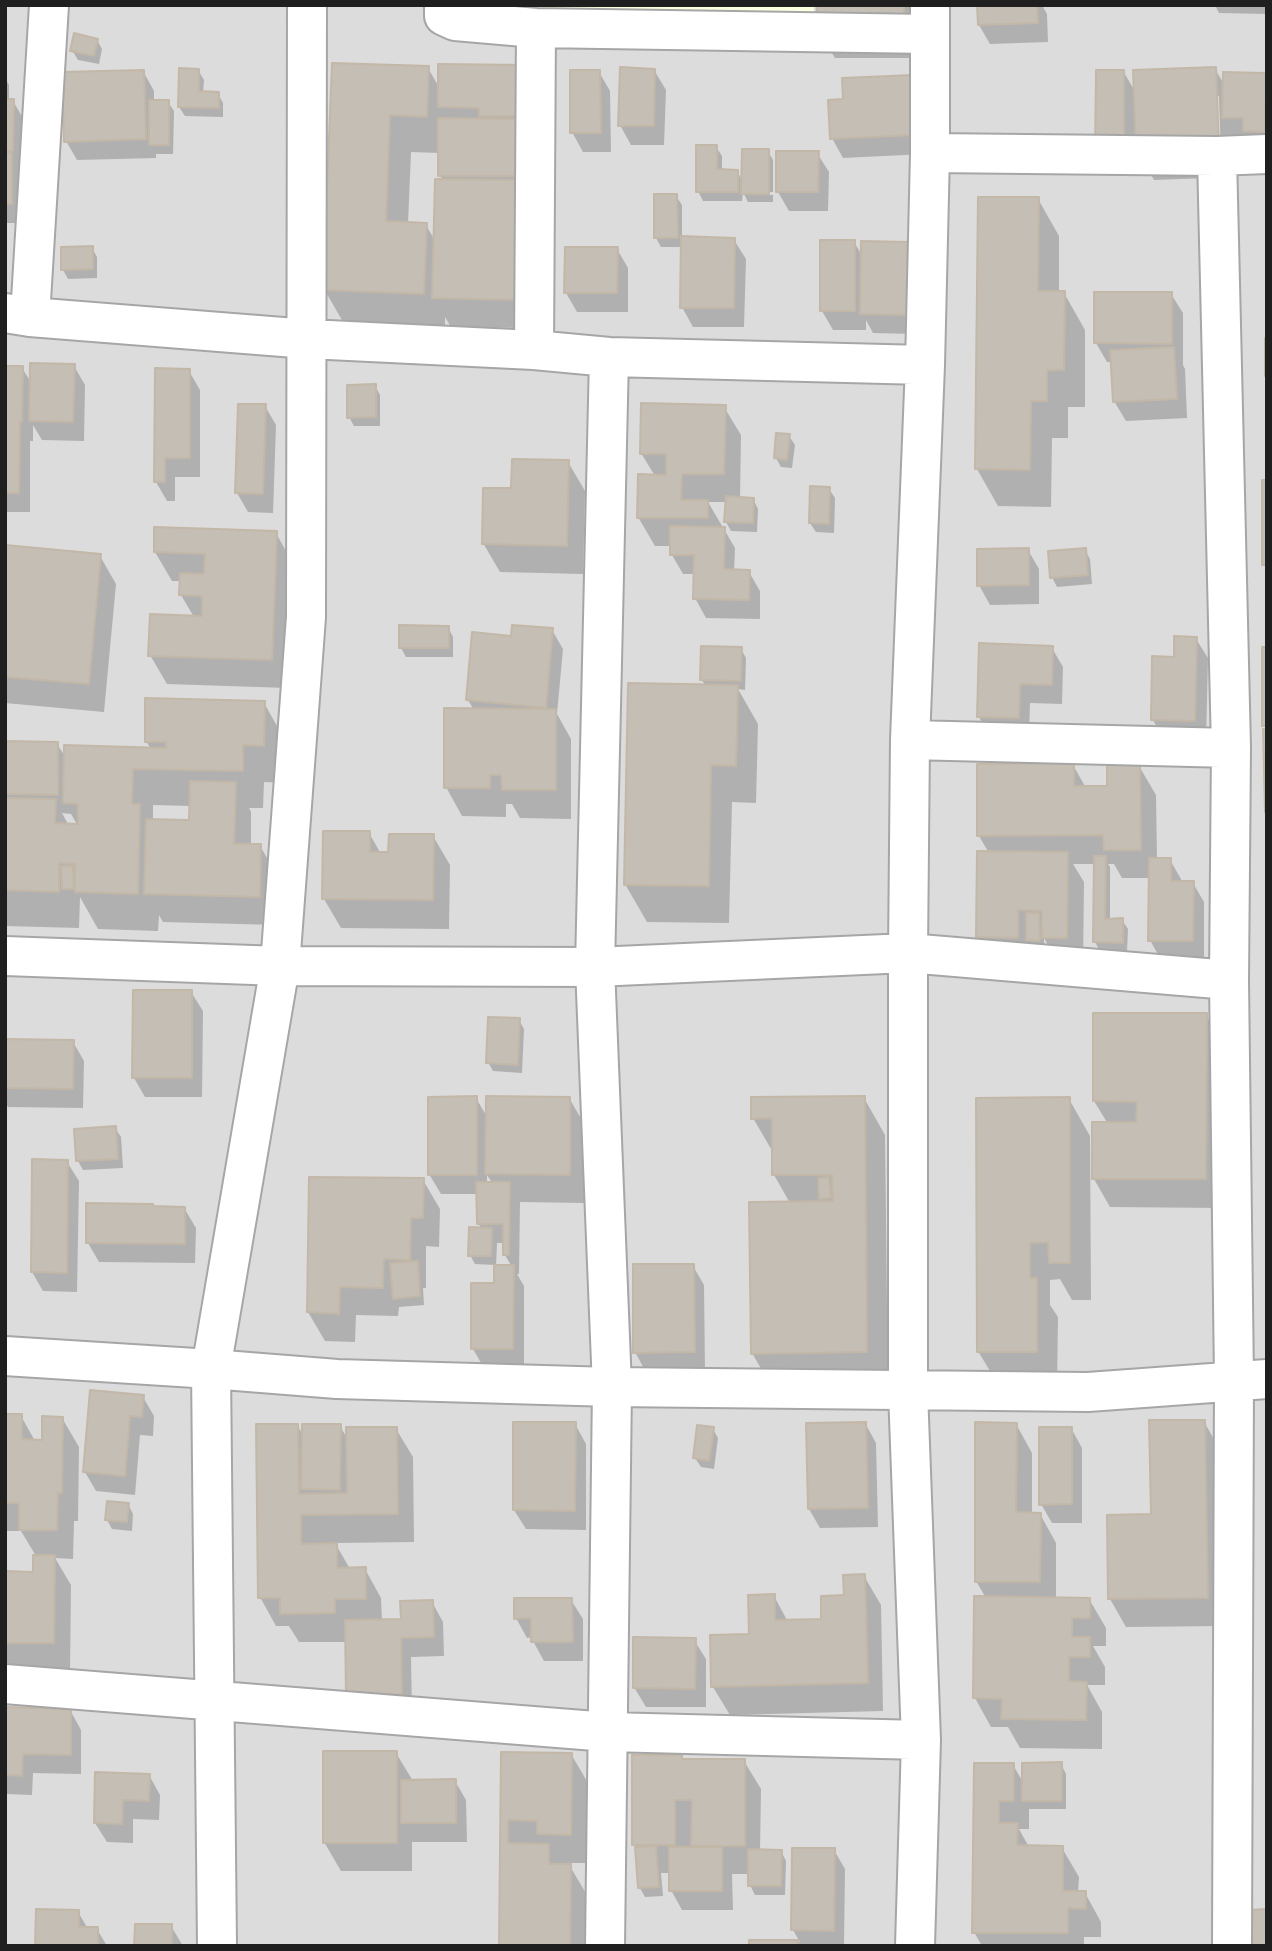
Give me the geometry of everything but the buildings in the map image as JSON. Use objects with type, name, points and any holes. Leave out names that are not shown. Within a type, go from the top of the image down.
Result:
[{"type":"street","points":[[49,5],[18,315],[307,339],[534,350],[609,357],[925,365]]},
{"type":"street","points":[[217,1946],[211,1369],[280,966],[306,617],[307,5]]},
{"type":"street","points":[[443,5],[444,16],[455,21],[536,28],[930,20],[930,153],[925,365],[910,740],[908,953],[908,1391],[921,1740],[915,1946]]},
{"type":"street","points":[[534,350],[536,28]]},
{"type":"street","points":[[930,153],[1217,156],[1267,154]]},
{"type":"street","points":[[1217,156],[1231,748],[1229,980],[1250,1380],[1232,1946]]},
{"type":"street","points":[[605,1946],[612,1387],[595,967],[609,357]]},
{"type":"street","points":[[910,740],[1231,748]]},
{"type":"street","points":[[5,956],[280,966],[595,967],[908,953],[1229,980]]},
{"type":"street","points":[[5,1356],[337,1379],[612,1387],[1088,1392],[1250,1380]]},
{"type":"street","points":[[5,1684],[608,1732],[921,1740]]},
{"type":"shaded area","points":[[5,5],[1267,5],[1267,1946],[5,1946]]},
{"type":"shaded area","points":[[485,5],[814,5],[814,30]]}]
